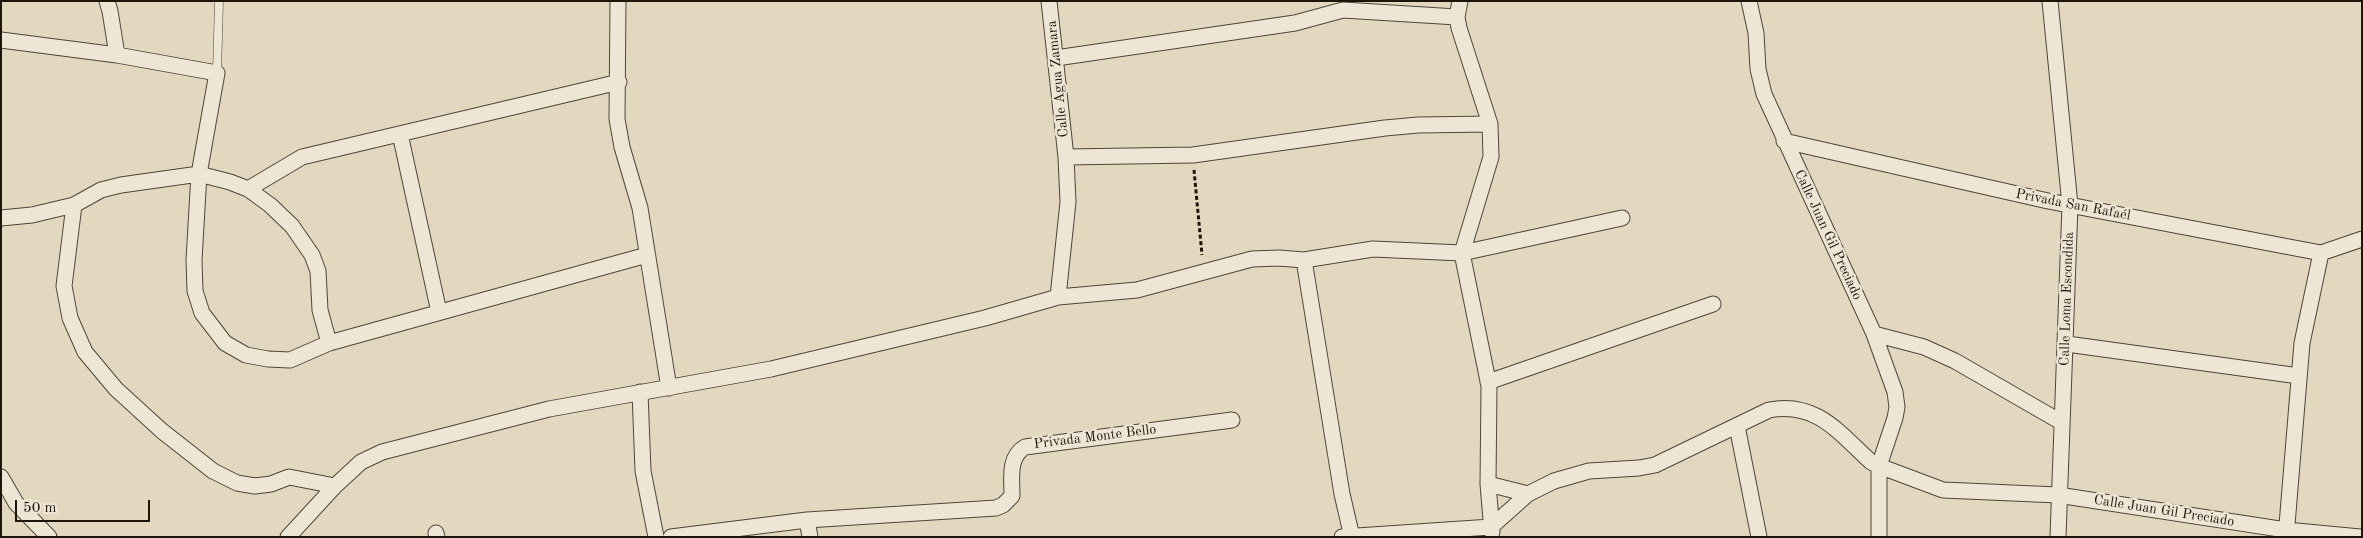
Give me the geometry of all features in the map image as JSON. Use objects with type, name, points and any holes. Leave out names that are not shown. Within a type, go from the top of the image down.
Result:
[{"type":"street","points":[[106,1],[110,11],[117,55]]},
{"type":"street","points":[[618,1],[619,82],[617,119],[622,147],[640,208],[670,388]]},
{"type":"street","name":"Calle Agua Zamara","points":[[1050,1],[1066,157],[1068,202],[1058,297]]},
{"type":"street","points":[[1304,260],[1348,536],[1492,532],[1488,484],[1488,382],[1462,253],[1491,156],[1490,124],[1459,28],[1460,1]]},
{"type":"street","name":"Calle Juan Gil Preciado","points":[[1749,1],[1756,33],[1761,82],[1784,141],[1874,334],[1895,392],[1897,406],[1879,466],[1879,537]]},
{"type":"street","name":"Calle Loma Escondida","points":[[2050,1],[2070,205],[2066,344],[2058,495],[2058,537]]},
{"type":"street","points":[[1056,58],[1295,23],[1343,5],[1458,17]]},
{"type":"street","points":[[1,40],[117,55],[217,73],[199,174],[194,260],[195,291],[202,313],[208,322],[225,343],[246,355],[290,360],[329,343],[647,255]]},
{"type":"street","points":[[248,189],[302,157],[619,82]]},
{"type":"street","points":[[1066,157],[1193,155],[1385,128],[1418,125],[1490,124]]},
{"type":"street","points":[[400,134],[439,312]]},
{"type":"street","name":"Privada San Rafaél","points":[[1784,141],[2070,205],[2321,253],[2362,239]]},
{"type":"street","points":[[1,218],[32,215],[74,205],[109,187],[199,174],[248,189],[270,205],[292,226],[312,254],[318,271],[320,310],[329,343]]},
{"type":"street","points":[[74,205],[64,286],[70,318],[85,352],[116,390],[213,472],[237,483],[255,486],[271,484],[289,477],[335,486]]},
{"type":"street","points":[[288,537],[335,486],[361,462],[382,452],[549,409],[771,370],[985,318],[1058,297],[1137,290],[1252,259],[1279,258],[1304,260],[1373,249],[1462,253],[1622,218]]},
{"type":"street","points":[[2286,534],[2302,343],[2321,253]]},
{"type":"street","points":[[1488,382],[1714,304]]},
{"type":"street","points":[[1874,334],[1924,347],[1955,360],[2061,422]]},
{"type":"street","points":[[2066,344],[2299,376]]},
{"type":"street","points":[[640,392],[643,471],[656,537]]},
{"type":"street","name":"Calle Juan Gil Preciado","points":[[1492,532],[1528,494],[1554,481],[1589,471],[1639,468],[1654,465],[1769,410],[1784,407],[1812,412],[1823,418],[1871,462],[1943,490],[2058,495],[2286,534],[2360,537]]},
{"type":"street","name":"Privada Monte Bello","points":[[807,520],[989,509],[1003,505],[1012,496],[1013,459],[1016,452],[1025,446],[1232,420]]},
{"type":"street","points":[[1737,426],[1758,537]]},
{"type":"street","points":[[1,476],[16,503],[49,537]]},
{"type":"street","points":[[1488,484],[1528,494]]},
{"type":"street","points":[[671,537],[807,520],[810,537]]},
{"type":"lane","points":[[217,73],[219,1]]},
{"type":"path","points":[[1193,155],[1204,271]]}]
